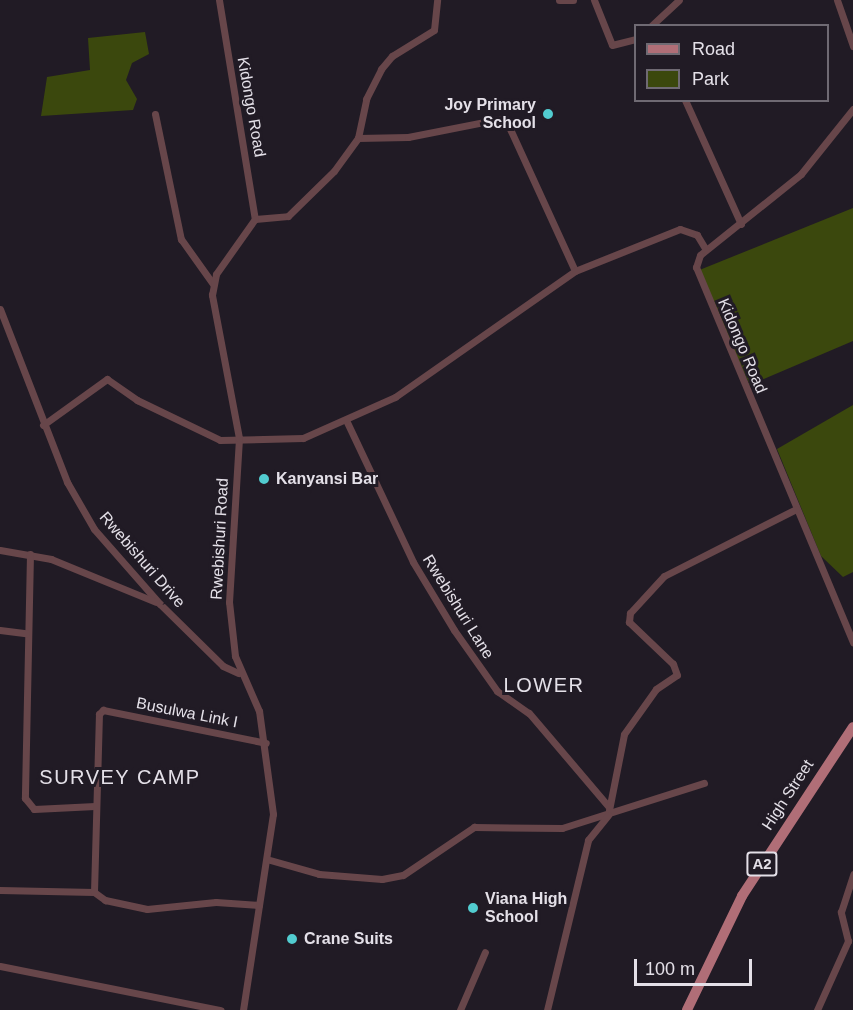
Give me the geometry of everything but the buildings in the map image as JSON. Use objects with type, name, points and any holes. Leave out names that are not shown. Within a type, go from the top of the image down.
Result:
[{"type":"main road","name":"High Street","points":[[687,1010],[742,896],[853,727]]},
{"type":"street","name":"Kidongo Road","points":[[219,0],[255,219]]},
{"type":"street","points":[[155,114],[181,239],[213,284],[255,219],[281,219],[293,212],[358,138],[366,99],[381,69],[392,56],[431,35],[437,0]]},
{"type":"street","points":[[559,0],[573,0]]},
{"type":"street","points":[[594,0],[612,45],[634,40]]},
{"type":"street","points":[[653,24],[679,0]]},
{"type":"street","points":[[837,0],[853,46]]},
{"type":"street","points":[[686,102],[741,224]]},
{"type":"street","points":[[43,425],[107,379],[137,400],[220,440],[239,438],[277,442],[303,438],[346,420],[438,370],[575,271],[680,229],[697,234],[706,250],[801,174],[853,110]]},
{"type":"street","points":[[358,138],[408,137],[505,118],[575,271]]},
{"type":"street","name":"Kidongo Road","points":[[706,250],[696,272],[853,642]]},
{"type":"street","name":"Rwebishuri Road","points":[[213,284],[239,438],[229,602],[238,673],[259,711],[266,743],[273,814],[270,860],[259,905],[243,1010]]},
{"type":"street","name":"Rwebishuri Drive","points":[[0,309],[43,425],[94,529],[160,604],[223,666],[238,673]]},
{"type":"street","name":"Rwebishuri Lane","points":[[346,420],[413,562],[454,630],[497,691],[529,713],[609,811]]},
{"type":"street","points":[[547,1010],[588,840],[609,811],[624,734],[656,689],[677,675],[673,664],[629,622],[630,613],[664,576],[796,509]]},
{"type":"street","points":[[0,550],[30,554],[160,604]]},
{"type":"street","points":[[30,554],[26,633],[25,798],[34,809],[95,806],[94,892]]},
{"type":"street","points":[[0,630],[26,633]]},
{"type":"street","name":"Busulwa Link I","points":[[95,806],[97,719],[103,710],[266,743]]},
{"type":"street","points":[[270,860],[319,874],[382,879],[403,875],[474,827],[528,831],[609,811],[704,783]]},
{"type":"street","points":[[817,1010],[851,939],[842,912],[853,874]]},
{"type":"street","points":[[0,890],[94,892],[105,900],[147,909],[216,902],[259,905]]},
{"type":"street","points":[[460,1010],[485,952]]},
{"type":"street","points":[[0,966],[221,1010]]},
{"type":"green space","points":[[145,32],[149,54],[132,63],[126,80],[137,99],[133,110],[41,116],[47,77],[90,70],[88,38]]},
{"type":"green space","points":[[853,208],[853,341],[750,385],[697,271]]},
{"type":"green space","points":[[853,405],[853,572],[843,577],[821,556],[777,449]]},
{"type":"place","name":"Joy Primary School","points":[[548,114]]},
{"type":"place","name":"Kanyansi Bar","points":[[264,479]]},
{"type":"place","name":"Viana High School","points":[[473,908]]},
{"type":"place","name":"Crane Suits","points":[[292,939]]},
{"type":"district","name":"LOWER","points":[[544,685]]},
{"type":"district","name":"SURVEY CAMP","points":[[120,777]]}]
